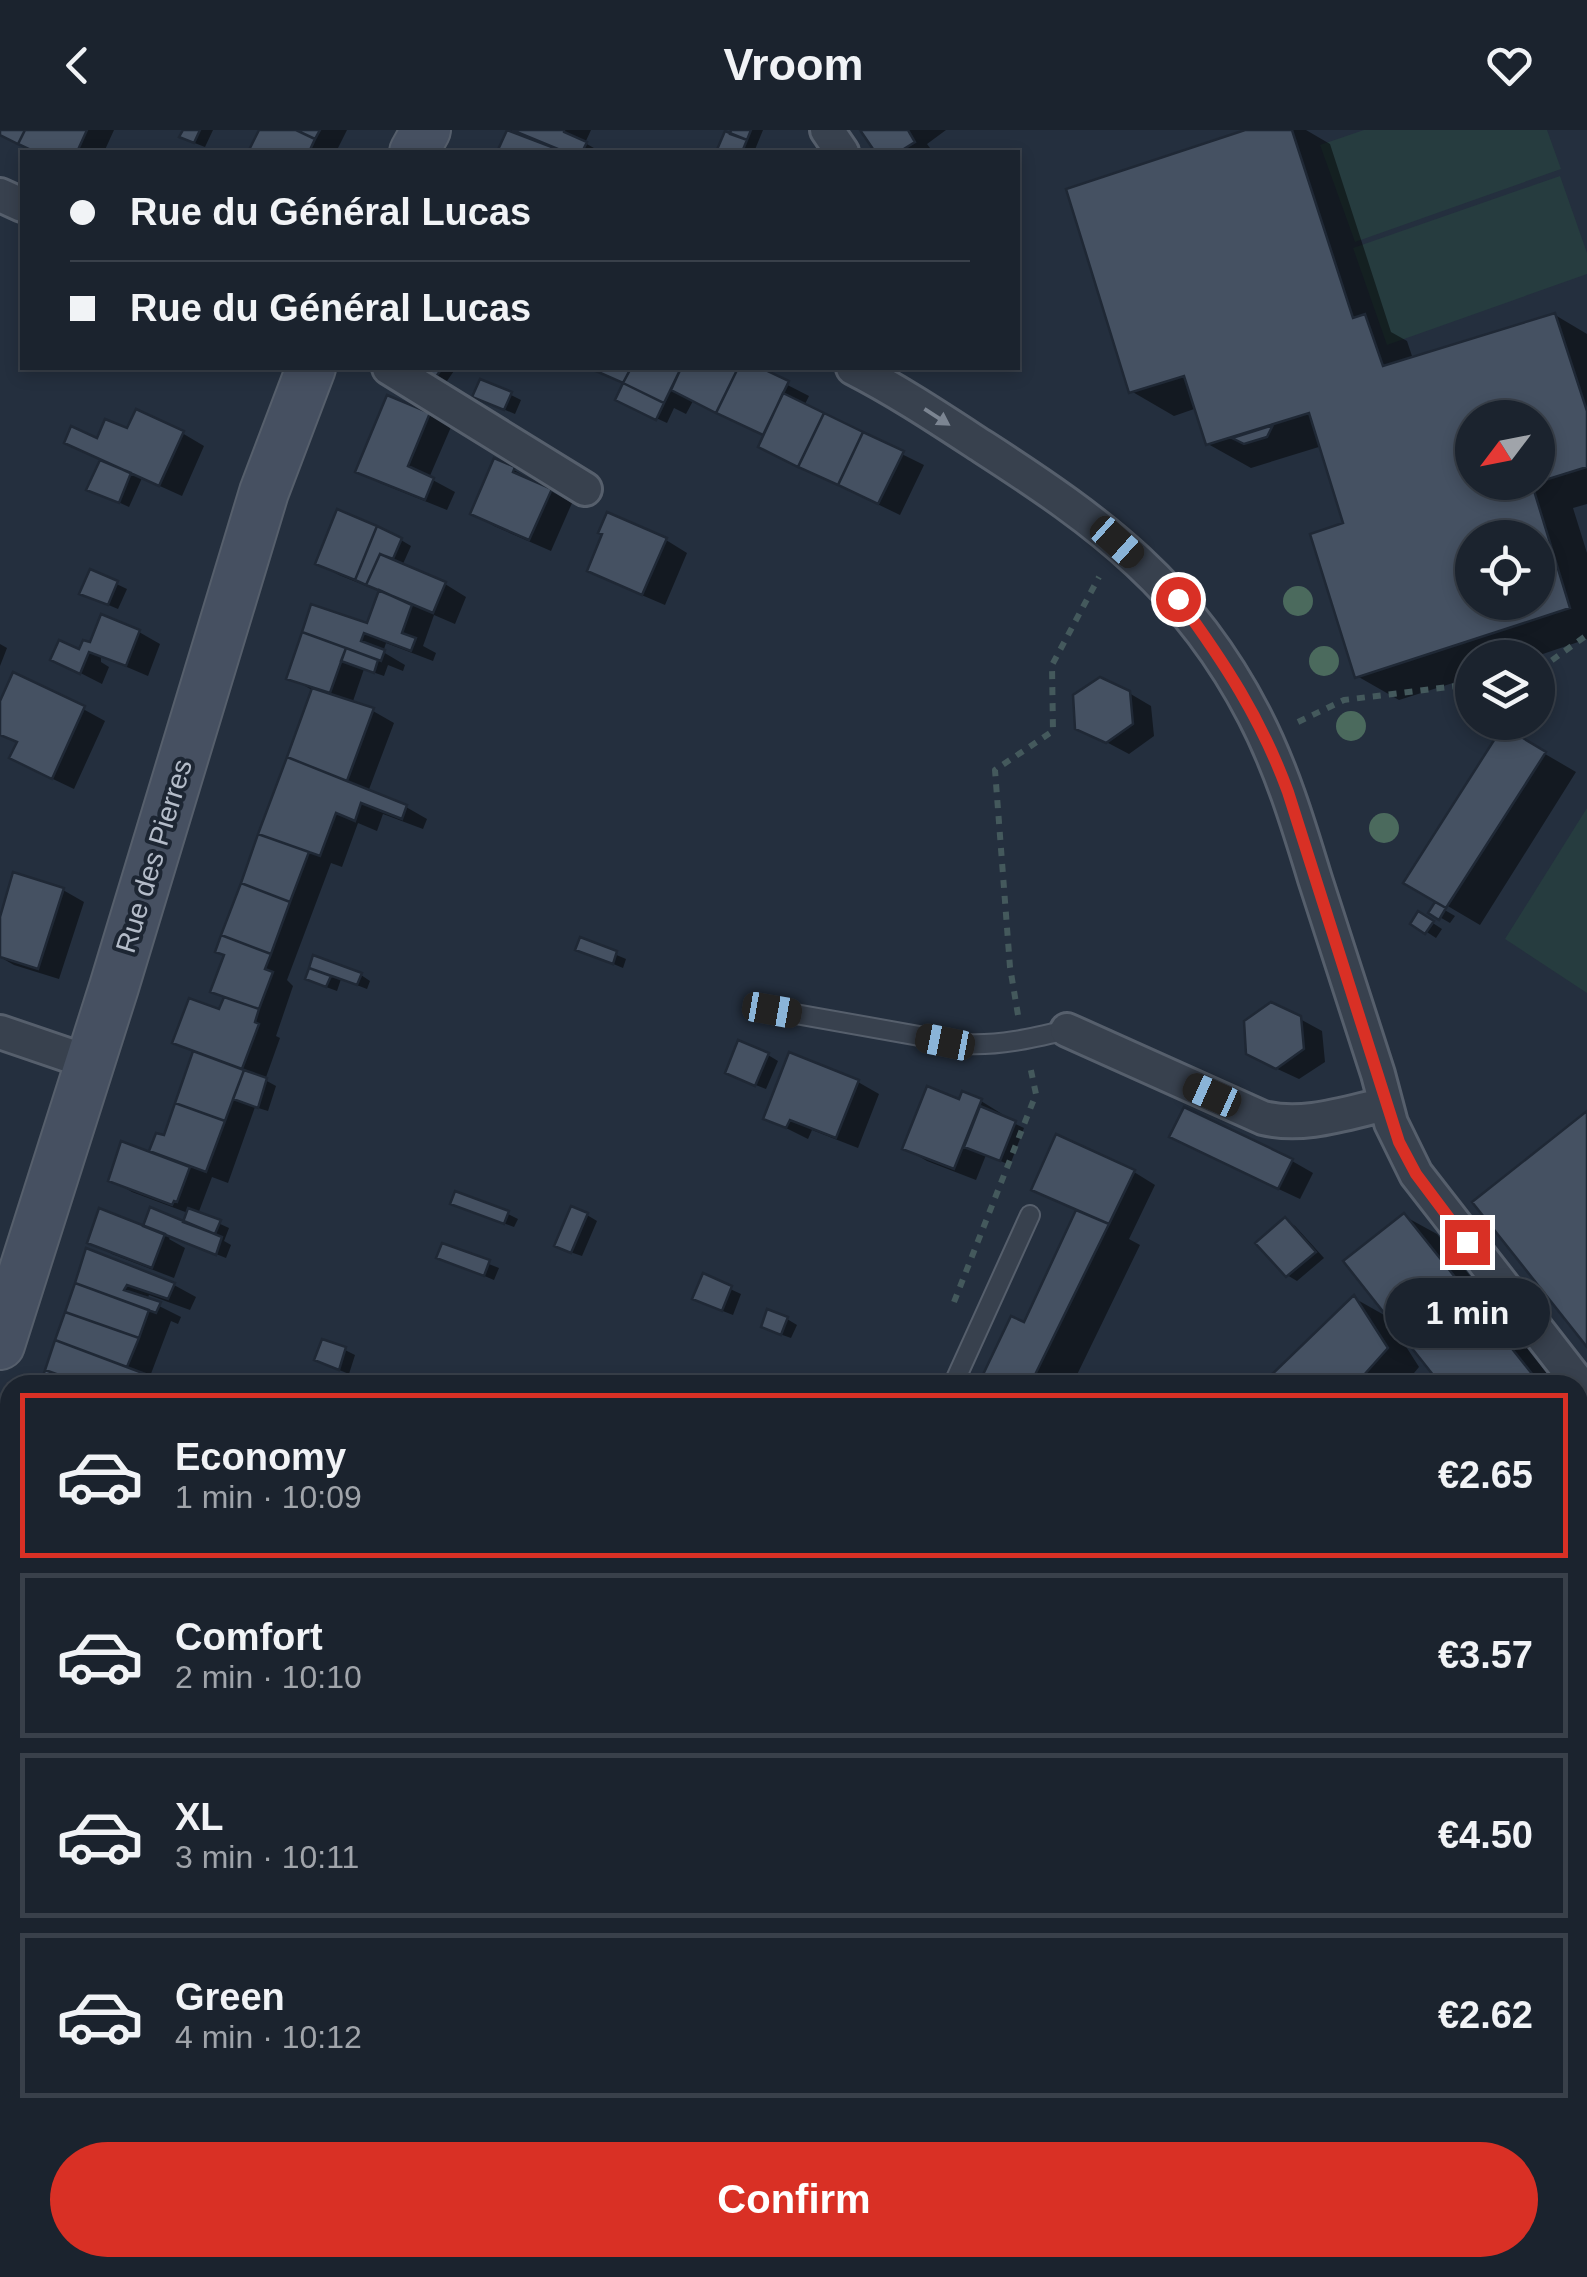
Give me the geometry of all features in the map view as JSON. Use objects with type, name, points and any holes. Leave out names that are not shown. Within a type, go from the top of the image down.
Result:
[{"type":"main road","name":"Rue des Pierres","points":[[0,1345],[259,508],[310,370]]},
{"type":"street","points":[[392,370],[585,488]]},
{"type":"street","points":[[857,370],[1049,489],[1117,542],[1178,599],[1219,654],[1245,698],[1288,792],[1399,1142],[1416,1174],[1572,1375]]},
{"type":"street","points":[[1067,1030],[1263,1118],[1305,1122],[1386,1104]]},
{"type":"street","points":[[0,1032],[90,1063]]},
{"type":"lane","points":[[772,1010],[979,1045],[1067,1030]]},
{"type":"lane","points":[[958,1375],[1030,1214]]},
{"type":"path","points":[[952,1306],[1036,1094],[1010,967],[995,770],[1053,732],[1052,665],[1117,542]]},
{"type":"path","points":[[1555,658],[1587,635]]},
{"type":"path","points":[[1265,738],[1344,700],[1455,686]]},
{"type":"green space","points":[[1364,130],[1547,130],[1561,169],[1355,242],[1320,145]]},
{"type":"green space","points":[[1560,176],[1587,253],[1587,274],[1387,345],[1353,248]]},
{"type":"green space","points":[[1587,808],[1587,993],[1505,939]]},
{"type":"building","points":[[0,130],[25,130],[18,144],[0,135]]},
{"type":"building","points":[[25,130],[87,130],[78,150],[31,150],[18,144]]},
{"type":"building","points":[[183,130],[200,130],[194,143],[179,137]]},
{"type":"building","points":[[259,130],[296,130],[315,139],[310,150],[250,148]]},
{"type":"building","points":[[296,130],[320,130],[315,139]]},
{"type":"building","points":[[507,130],[557,149],[557,150],[498,150]]},
{"type":"building","points":[[512,130],[564,130],[587,142],[583,150],[560,150]]},
{"type":"building","points":[[731,130],[751,130],[747,140],[730,134]]},
{"type":"building","points":[[860,130],[908,130],[915,142],[902,150],[874,150]]},
{"type":"building","points":[[1245,130],[1292,130],[1353,318],[1365,314],[1383,366],[1555,313],[1587,411],[1587,467],[1555,477],[1555,400],[1455,400],[1455,500],[1537,500],[1543,520],[1455,520],[1455,620],[1533,620],[1472,640],[1455,640],[1455,645],[1355,678],[1310,534],[1343,523],[1309,413],[1206,445],[1184,376],[1129,393],[1066,189]]},
{"type":"building","points":[[725,131],[747,140],[743,150],[717,150]]},
{"type":"building","points":[[594,370],[630,370],[623,383]]},
{"type":"building","points":[[630,370],[680,370],[664,403],[623,383]]},
{"type":"building","points":[[680,370],[737,370],[716,413],[671,390]]},
{"type":"building","points":[[737,370],[765,370],[789,381],[763,435],[716,413]]},
{"type":"building","points":[[480,379],[512,392],[504,410],[472,397]]},
{"type":"building","points":[[623,383],[664,403],[656,420],[615,400]]},
{"type":"building","points":[[783,393],[824,413],[798,467],[758,447]]},
{"type":"building","points":[[387,395],[430,413],[408,466],[434,478],[425,500],[355,472]]},
{"type":"building","points":[[136,409],[184,431],[159,486],[64,443],[71,426],[97,438],[105,419],[127,428]]},
{"type":"building","points":[[824,413],[863,432],[838,485],[798,467]]},
{"type":"building","points":[[1273,425],[1267,437],[1244,444],[1232,438]]},
{"type":"building","points":[[863,432],[904,451],[878,504],[838,485]]},
{"type":"building","points":[[494,458],[515,467],[513,472],[552,489],[529,540],[470,514]]},
{"type":"building","points":[[100,460],[131,473],[119,503],[86,490]]},
{"type":"building","points":[[337,509],[377,526],[355,580],[315,564]]},
{"type":"building","points":[[607,512],[667,538],[642,595],[587,571]]},
{"type":"building","points":[[377,526],[402,538],[393,559],[380,554],[366,585],[355,580]]},
{"type":"building","points":[[380,554],[446,582],[433,613],[366,585]]},
{"type":"building","points":[[1555,559],[1570,608],[1555,613]]},
{"type":"building","points":[[90,569],[118,581],[108,605],[79,594]]},
{"type":"building","points":[[379,590],[412,605],[402,633],[416,638],[411,651],[364,633],[361,641],[385,650],[381,661],[302,632],[311,604],[367,623]]},
{"type":"building","points":[[101,614],[140,630],[126,666],[89,652],[80,674],[50,660],[59,640],[79,649],[83,640],[90,642]]},
{"type":"building","points":[[302,632],[346,648],[330,693],[286,679]]},
{"type":"building","points":[[346,648],[378,660],[374,673],[341,661]]},
{"type":"building","points":[[13,672],[85,706],[52,779],[9,758],[17,742],[0,735],[0,701]]},
{"type":"building","points":[[1100,677],[1130,691],[1133,724],[1106,743],[1075,729],[1073,695]]},
{"type":"building","points":[[312,688],[374,708],[347,781],[287,757]]},
{"type":"building","points":[[1494,740],[1526,740],[1546,752],[1446,908],[1403,883]]},
{"type":"building","points":[[287,757],[407,805],[402,819],[361,803],[355,821],[336,813],[320,856],[258,834]]},
{"type":"building","points":[[258,834],[309,852],[290,902],[241,883]]},
{"type":"building","points":[[13,872],[64,888],[38,969],[0,957],[0,917]]},
{"type":"building","points":[[241,883],[290,902],[271,954],[221,935]]},
{"type":"building","points":[[1435,902],[1446,908],[1439,920],[1428,913]]},
{"type":"building","points":[[1418,911],[1434,921],[1425,934],[1410,924]]},
{"type":"building","points":[[221,935],[271,954],[265,969],[273,972],[259,1009],[210,992],[224,955],[215,952]]},
{"type":"building","points":[[580,937],[617,951],[613,964],[575,950]]},
{"type":"building","points":[[313,955],[362,973],[357,985],[309,968]]},
{"type":"building","points":[[309,968],[331,976],[326,987],[305,979]]},
{"type":"building","points":[[224,997],[259,1009],[255,1022],[259,1024],[242,1069],[172,1043],[189,998],[219,1009]]},
{"type":"building","points":[[1271,1002],[1301,1016],[1304,1049],[1276,1069],[1246,1054],[1244,1021]]},
{"type":"building","points":[[738,1040],[769,1053],[755,1086],[725,1073]]},
{"type":"building","points":[[193,1051],[244,1070],[225,1121],[175,1103]]},
{"type":"building","points":[[789,1052],[859,1080],[836,1138],[790,1120],[786,1128],[763,1119]]},
{"type":"building","points":[[244,1070],[267,1078],[258,1108],[233,1099]]},
{"type":"building","points":[[927,1086],[959,1099],[962,1091],[982,1099],[954,1169],[902,1149]]},
{"type":"building","points":[[175,1103],[225,1121],[206,1172],[149,1151],[156,1133],[164,1135]]},
{"type":"building","points":[[980,1106],[1016,1121],[1000,1161],[964,1147]]},
{"type":"building","points":[[1184,1107],[1293,1159],[1278,1189],[1169,1137]]},
{"type":"building","points":[[1587,1111],[1587,1347],[1472,1202]]},
{"type":"building","points":[[1056,1134],[1135,1170],[1109,1224],[1031,1190]]},
{"type":"building","points":[[121,1141],[190,1167],[177,1202],[172,1205],[108,1181]]},
{"type":"building","points":[[455,1191],[509,1211],[504,1224],[450,1204]]},
{"type":"building","points":[[571,1206],[588,1213],[571,1253],[554,1246]]},
{"type":"building","points":[[150,1207],[222,1237],[216,1255],[143,1226]]},
{"type":"building","points":[[99,1208],[165,1234],[152,1268],[87,1243]]},
{"type":"building","points":[[188,1208],[221,1220],[215,1234],[183,1222]]},
{"type":"building","points":[[1076,1210],[1109,1224],[1035,1375],[983,1375],[1011,1316],[1024,1322]]},
{"type":"building","points":[[1404,1213],[1533,1375],[1433,1375],[1343,1261]]},
{"type":"building","points":[[1285,1217],[1316,1252],[1286,1277],[1255,1243]]},
{"type":"building","points":[[442,1243],[490,1260],[484,1276],[436,1258]]},
{"type":"building","points":[[86,1248],[175,1283],[168,1299],[127,1285],[124,1290],[161,1302],[156,1313],[75,1283]]},
{"type":"building","points":[[703,1273],[732,1286],[722,1311],[692,1299]]},
{"type":"building","points":[[75,1283],[149,1310],[139,1338],[65,1312]]},
{"type":"building","points":[[1354,1295],[1388,1348],[1364,1375],[1271,1375]]},
{"type":"building","points":[[767,1309],[788,1317],[781,1335],[761,1327]]},
{"type":"building","points":[[65,1312],[139,1338],[127,1367],[55,1340]]},
{"type":"building","points":[[322,1339],[346,1347],[339,1370],[314,1360]]},
{"type":"building","points":[[55,1340],[148,1375],[59,1375],[45,1370]]},
{"type":"route","points":[[1178,599],[1219,654],[1265,738],[1288,792],[1399,1142],[1416,1174],[1467,1242]]}]
